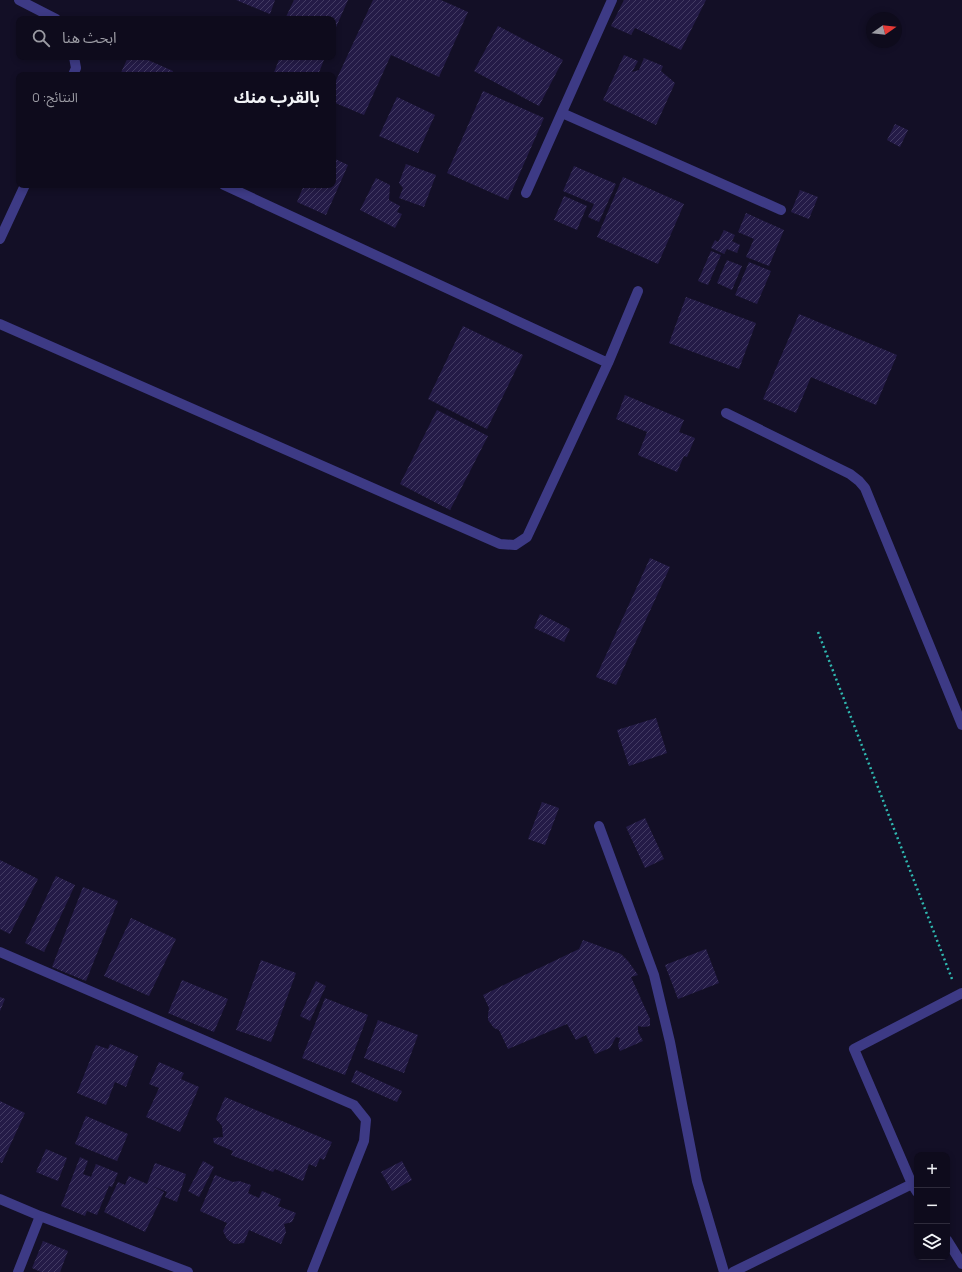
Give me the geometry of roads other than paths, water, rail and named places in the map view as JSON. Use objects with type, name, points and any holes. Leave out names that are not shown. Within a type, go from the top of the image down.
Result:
[{"type":"street","points":[[19,0],[50,16]]},
{"type":"street","points":[[526,193],[612,0]]},
{"type":"street","points":[[75,60],[76,68],[75,72]]},
{"type":"street","points":[[562,113],[781,210]]},
{"type":"street","points":[[0,239],[24,188]]},
{"type":"street","points":[[230,188],[608,363]]},
{"type":"street","points":[[0,324],[500,544],[515,545],[527,537],[608,363],[638,291]]},
{"type":"street","points":[[726,414],[850,474],[862,484],[958,700],[962,725]]},
{"type":"street","points":[[599,826],[654,975],[670,1042],[697,1181],[724,1272]]},
{"type":"street","points":[[0,952],[354,1105],[366,1120],[364,1141],[312,1272]]},
{"type":"street","points":[[733,1272],[914,1188],[854,1049],[960,994]]},
{"type":"street","points":[[0,1198],[40,1216],[188,1272]]},
{"type":"street","points":[[18,1272],[40,1216]]},
{"type":"street","points":[[950,1245],[962,1264]]}]
